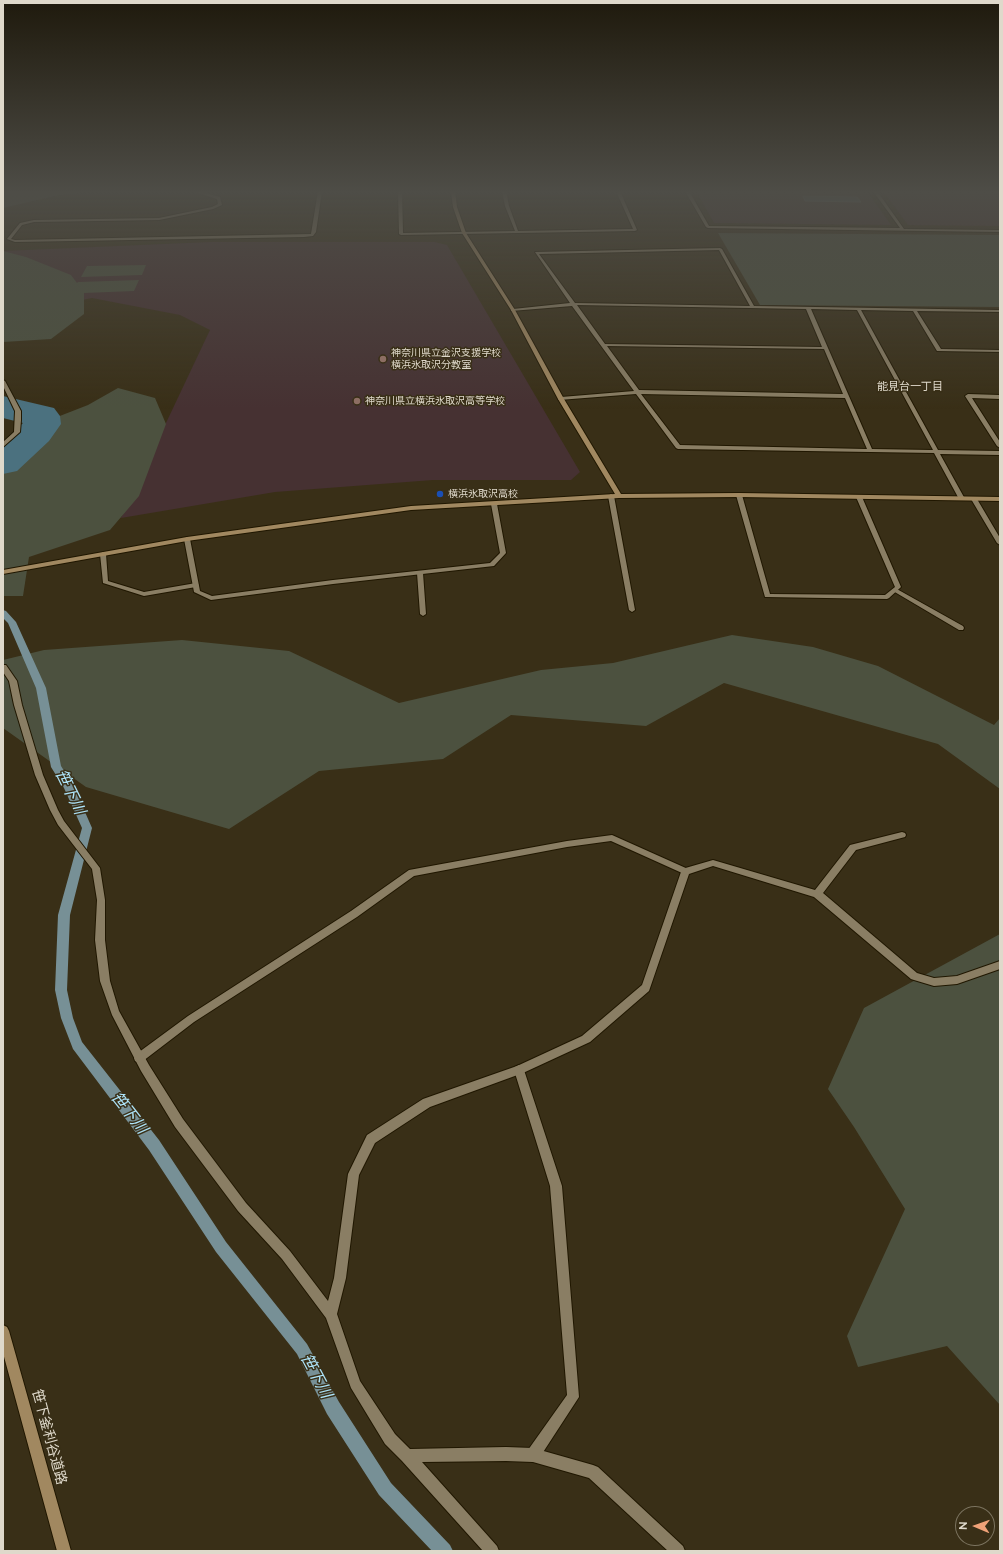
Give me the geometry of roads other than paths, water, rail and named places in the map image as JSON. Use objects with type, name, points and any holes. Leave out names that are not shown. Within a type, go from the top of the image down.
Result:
[{"type":"street","points":[[483,264],[513,310],[561,399],[619,496]]},
{"type":"street","points":[[544,264],[678,447],[1000,453]]},
{"type":"street","points":[[729,264],[754,307]]},
{"type":"street","points":[[513,310],[575,304],[1000,310]]},
{"type":"street","points":[[808,308],[845,396],[870,450]]},
{"type":"street","points":[[858,308],[962,499]]},
{"type":"street","points":[[914,309],[939,350],[1000,351]]},
{"type":"street","points":[[604,344],[825,348]]},
{"type":"street","points":[[3,380],[18,411],[16,432],[3,445]]},
{"type":"street","points":[[561,399],[639,392],[845,396]]},
{"type":"street","points":[[1000,397],[968,396],[1000,446]]},
{"type":"street","points":[[738,495],[767,596],[887,597],[898,587],[858,497]]},
{"type":"street","points":[[3,572],[187,539],[411,508],[611,496],[738,495],[1000,499]]},
{"type":"street","points":[[611,496],[632,610]]},
{"type":"street","points":[[974,499],[1000,543]]},
{"type":"street","points":[[187,539],[197,592],[211,598],[420,572],[492,565],[504,553],[494,504]]},
{"type":"street","points":[[103,554],[104,582],[144,594],[196,585]]},
{"type":"street","points":[[420,572],[423,614]]},
{"type":"street","points":[[895,590],[961,628]]},
{"type":"street","points":[[3,667],[13,681],[18,705],[40,774],[61,823],[96,868],[101,900],[100,940],[105,981],[115,1012],[139,1058],[179,1123],[242,1207],[286,1255],[331,1314],[355,1384],[390,1439],[492,1551]]},
{"type":"street","points":[[817,894],[852,847],[902,835]]},
{"type":"street","points":[[139,1058],[191,1018],[354,914],[412,873],[567,844],[612,838],[685,871],[713,863],[817,894],[914,976],[934,982],[957,980],[1000,965]]},
{"type":"street","points":[[331,1314],[340,1278],[354,1174],[372,1139],[427,1103],[519,1070],[586,1039],[646,988],[685,871]]},
{"type":"street","points":[[519,1070],[556,1186],[573,1397],[533,1455]]},
{"type":"street","name":"笹下釜利谷道路","points":[[3,1331],[64,1551]]},
{"type":"street","points":[[407,1456],[506,1454],[533,1455],[593,1472],[678,1551]]},
{"type":"waterway","name":"笹下川","points":[[3,407],[41,416],[42,424],[35,433],[3,462]]},
{"type":"waterway","name":"笹下川","points":[[3,613],[12,622],[41,688],[56,767],[69,787],[87,828],[64,915],[61,990],[67,1018],[77,1045],[154,1145],[221,1247],[302,1349],[333,1408],[385,1489],[444,1551]]},
{"type":"place","name":"神奈川県立金沢支援学校 横浜氷取沢分教室","points":[[383,359]]},
{"type":"place","name":"神奈川県立横浜氷取沢高等学校","points":[[357,401]]},
{"type":"place","name":"横浜氷取沢高校","points":[[440,494]]},
{"type":"district","name":"能見台一丁目","points":[[910,387]]}]
